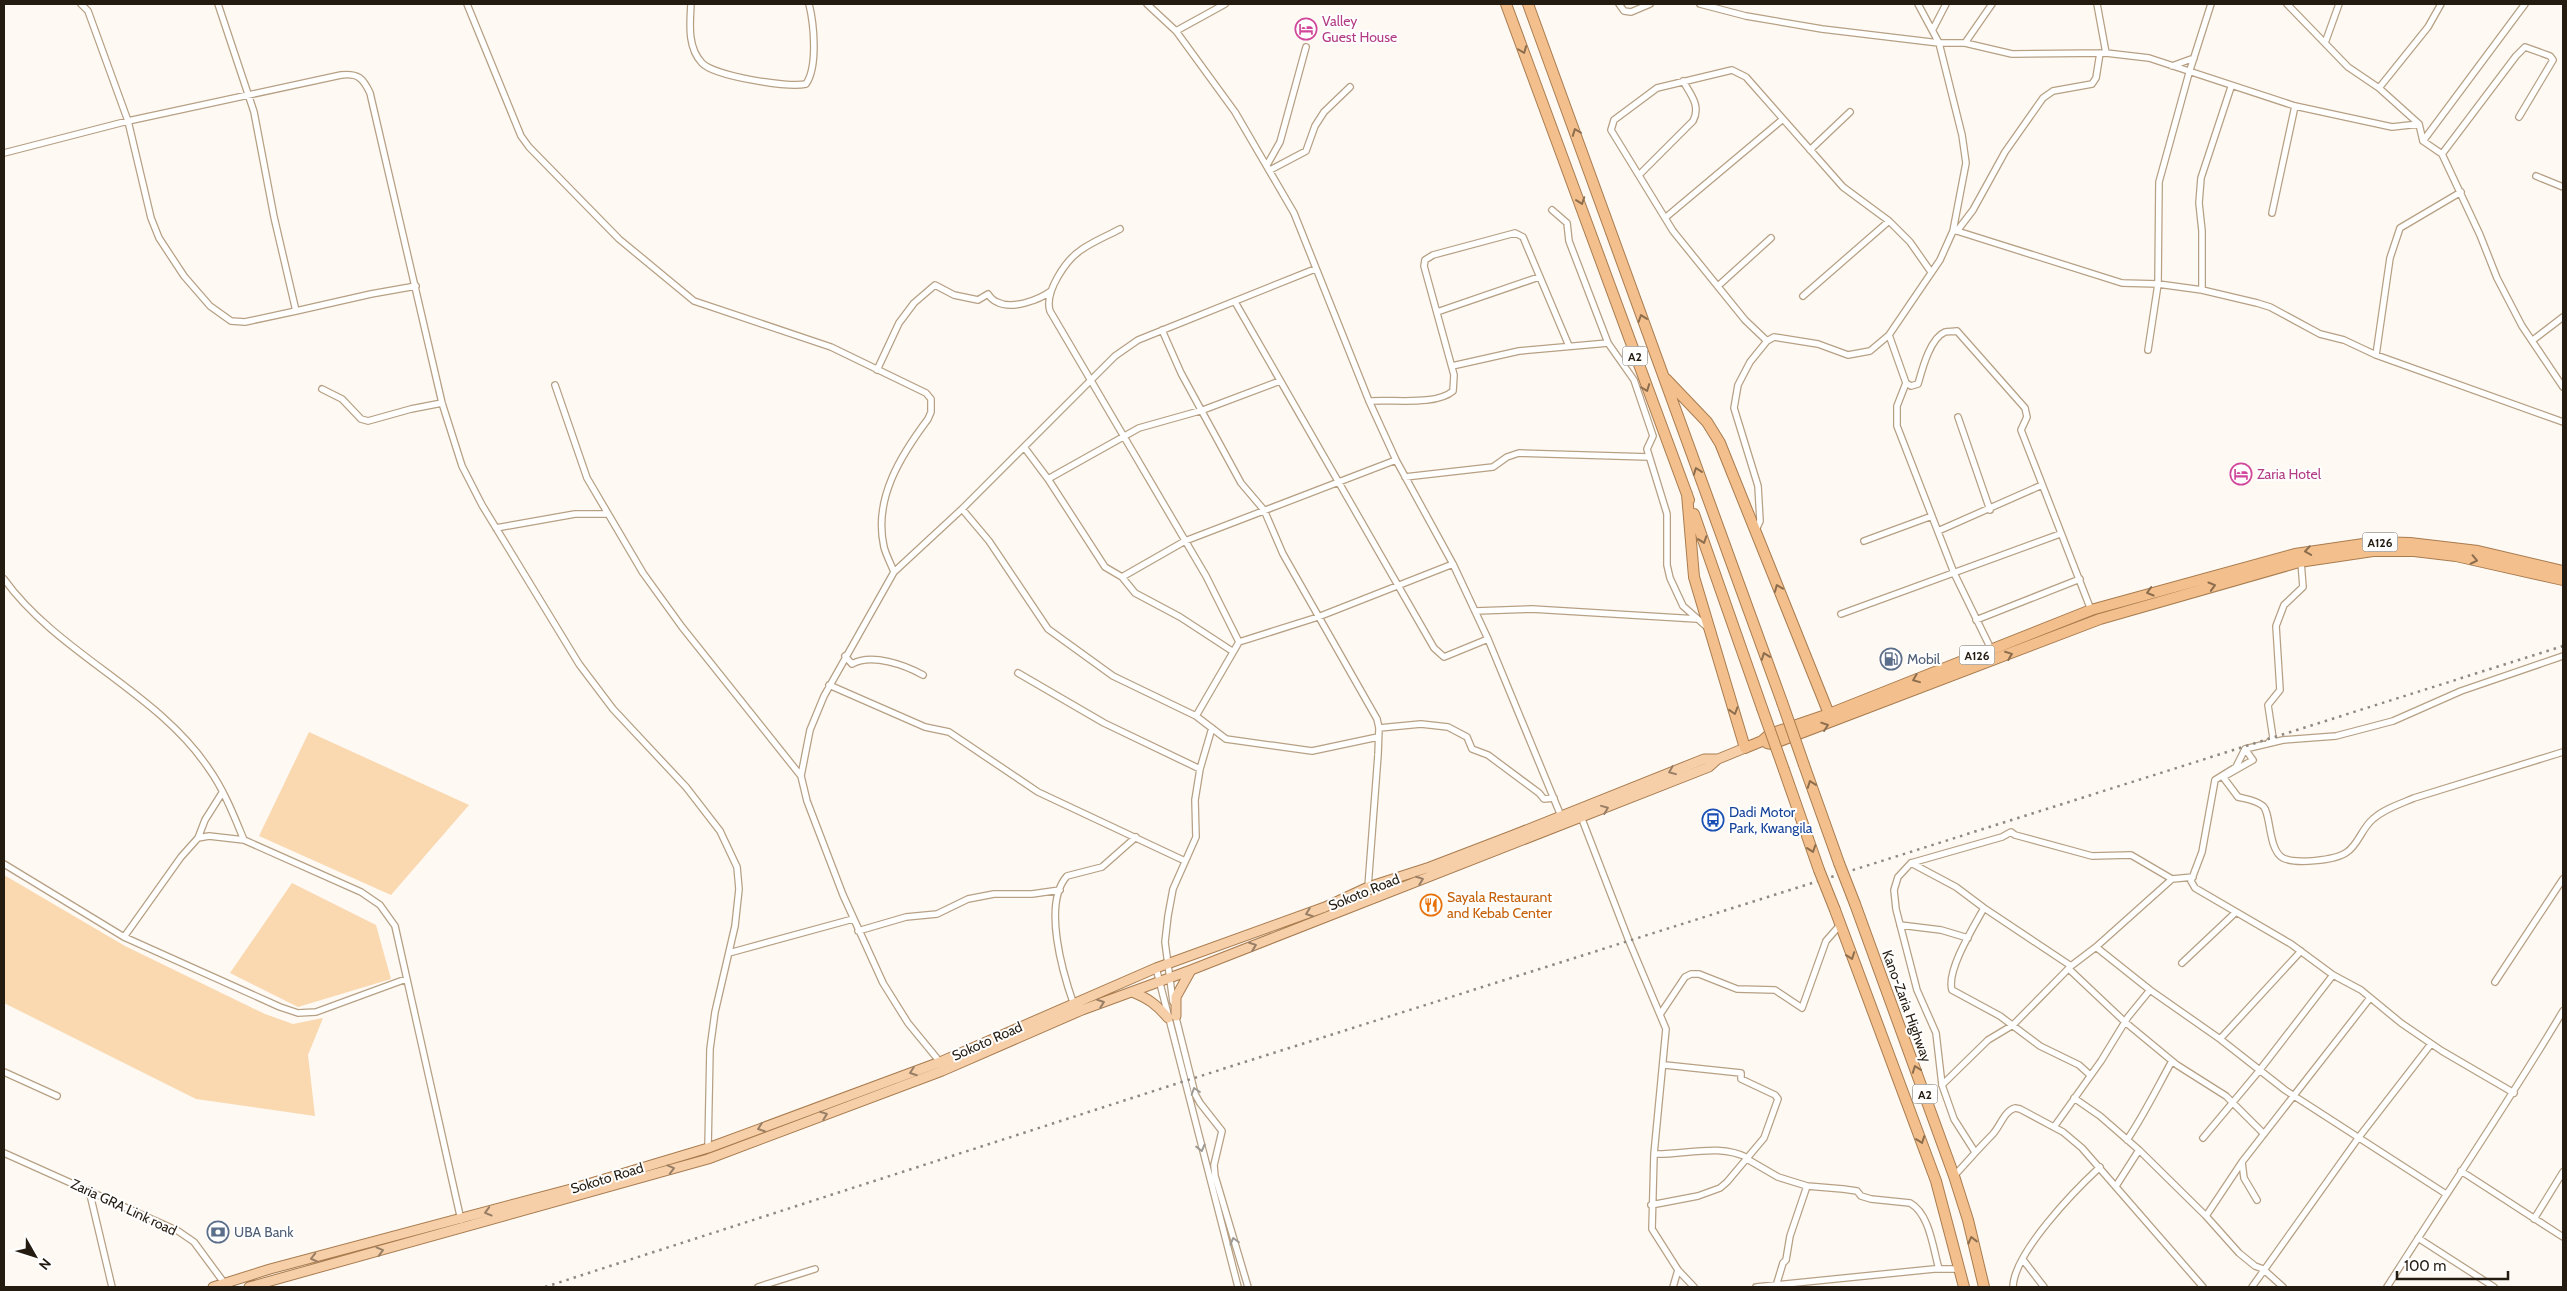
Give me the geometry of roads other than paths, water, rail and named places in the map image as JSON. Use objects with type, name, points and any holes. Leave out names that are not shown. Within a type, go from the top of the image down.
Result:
[{"type":"highway","name":"A2","points":[[1506,4],[1687,494],[1819,870],[1936,1181],[1964,1287]]},
{"type":"highway","name":"A2","points":[[1528,4],[1586,159],[1736,579]]},
{"type":"highway","points":[[1660,369],[1668,382],[1698,411],[1714,432],[1829,714]]},
{"type":"highway","points":[[1687,494],[1694,577],[1745,748]]},
{"type":"highway","name":"A126","points":[[1745,748],[1762,741],[1770,734],[1829,714],[2091,610],[2294,554],[2377,542],[2443,546],[2563,571]]},
{"type":"highway","name":"A126","points":[[1762,741],[1772,744],[1832,723],[2100,619],[2301,562],[2373,551],[2414,551],[2456,556],[2563,580]]},
{"type":"highway","points":[[1719,585],[1736,579]]},
{"type":"highway","name":"Kano-Zaria Highway","points":[[1736,579],[1954,1176],[1968,1220],[1984,1287]]},
{"type":"main road","name":"Sokoto Road","points":[[249,1287],[708,1159],[942,1071],[1039,1027],[1191,970],[1580,814],[1704,759],[1718,759],[1745,748]]},
{"type":"main road","name":"Sokoto Road","points":[[212,1287],[270,1269],[461,1220],[708,1148],[940,1062],[1156,968],[1324,907],[1368,888],[1430,867],[1561,816],[1580,814]]},
{"type":"main road","points":[[1132,992],[1146,997],[1172,1017],[1176,997],[1191,970]]},
{"type":"main road","points":[[342,1251],[344,1261]]},
{"type":"street","points":[[81,4],[88,11],[128,120],[146,200],[159,238],[184,276],[210,306],[231,321],[245,322],[379,292],[416,286]]},
{"type":"street","points":[[218,4],[249,95],[296,311]]},
{"type":"street","points":[[467,4],[521,136],[529,147],[619,239],[694,301],[831,347],[926,393],[931,399],[932,405],[928,419],[897,466],[888,488],[883,528],[884,546],[894,572]]},
{"type":"street","points":[[691,4],[689,32],[695,52],[702,63],[708,67],[745,78],[771,84],[800,86],[806,84],[810,79],[814,46],[809,4]]},
{"type":"street","points":[[1176,31],[1225,4]]},
{"type":"street","points":[[1619,4],[1624,11],[1631,12],[1650,4]]},
{"type":"street","points":[[1700,4],[1774,21],[1939,43],[1965,43],[2012,54],[2103,53],[2149,58],[2231,87],[2295,106],[2392,127],[2419,124]]},
{"type":"street","points":[[1918,4],[1939,43],[1962,135],[1966,163],[1955,231]]},
{"type":"street","points":[[1933,29],[1946,4]]},
{"type":"street","points":[[1965,43],[1992,4]]},
{"type":"street","points":[[1755,532],[1760,521],[1758,486],[1738,424],[1734,401],[1740,379],[1767,341],[1781,337],[1818,344],[1848,355],[1857,355],[1870,351],[1889,335],[1931,272],[1955,231],[1973,210],[2005,152],[2043,98],[2053,91],[2092,84],[2096,78],[2103,53],[2097,4]]},
{"type":"street","points":[[2148,350],[2158,284],[2159,182],[2189,73],[2211,4]]},
{"type":"street","points":[[2287,4],[2348,67],[2379,88],[2419,124],[2423,141],[2442,154],[2497,278],[2522,326],[2563,387]]},
{"type":"street","points":[[2325,43],[2339,4]]},
{"type":"street","points":[[2379,88],[2428,27],[2441,4]]},
{"type":"street","points":[[2423,141],[2525,4]]},
{"type":"street","points":[[1149,5],[1176,31],[1235,112],[1294,213],[1369,401],[1396,460],[1452,564],[1488,639],[1561,816]]},
{"type":"street","points":[[1269,168],[1280,142],[1306,47]]},
{"type":"street","points":[[2442,154],[2516,56],[2525,48],[2550,56],[2553,60],[2519,117]]},
{"type":"street","points":[[2172,66],[2194,58]]},
{"type":"street","points":[[1767,341],[1745,320],[1665,218],[1611,130],[1611,123],[1650,92],[1664,85],[1737,70],[1746,76],[1843,187],[1889,221],[1910,242],[1931,272]]},
{"type":"street","points":[[4,153],[128,120],[342,75],[353,74],[365,82],[370,93],[442,403],[462,466],[496,528],[579,664],[613,709],[686,787],[720,831],[729,846],[737,867],[739,889],[735,926],[714,1012],[710,1049],[708,1148]]},
{"type":"street","points":[[1638,175],[1693,121],[1697,113],[1697,106],[1683,81]]},
{"type":"street","points":[[1269,168],[1306,151],[1315,126],[1324,112],[1350,87]]},
{"type":"street","points":[[2202,290],[2202,231],[2199,203],[2201,178],[2231,87]]},
{"type":"street","points":[[2272,213],[2295,106]]},
{"type":"street","points":[[1810,150],[1850,112]]},
{"type":"street","points":[[1665,218],[1783,119]]},
{"type":"street","points":[[2536,176],[2563,187]]},
{"type":"street","points":[[2376,355],[2390,258],[2400,228],[2460,192]]},
{"type":"street","points":[[1552,210],[1567,223],[1569,241],[1608,343],[1634,380],[1653,436],[1647,449],[1667,514],[1667,558],[1670,578],[1683,606],[1710,630]]},
{"type":"street","points":[[1803,296],[1889,221]]},
{"type":"street","points":[[1120,229],[1082,249],[1072,257],[1048,299],[1050,310],[1185,541],[1238,642]]},
{"type":"street","points":[[1955,231],[2122,283],[2158,284],[2202,290],[2270,307],[2301,326],[2344,340],[2376,355],[2563,422]]},
{"type":"street","points":[[1369,401],[1415,401],[1447,396],[1454,386],[1452,366],[1424,266],[1425,260],[1433,255],[1515,233],[1523,237],[1569,346]]},
{"type":"street","points":[[1718,286],[1771,238]]},
{"type":"street","points":[[940,1062],[908,1022],[883,983],[858,931],[807,801],[801,776],[810,730],[829,685],[894,572],[962,509],[1115,356],[1138,340],[1315,269]]},
{"type":"street","points":[[1437,312],[1539,277]]},
{"type":"street","points":[[877,370],[900,323],[914,303],[934,285],[963,297],[978,300],[988,294],[998,303],[1008,304],[1037,300],[1053,289]]},
{"type":"street","points":[[1235,302],[1440,655],[1444,657],[1488,639]]},
{"type":"street","points":[[2533,340],[2563,317]]},
{"type":"street","points":[[1162,330],[1181,373],[1241,482],[1264,510],[1283,554],[1377,719],[1379,728],[1368,888]]},
{"type":"street","points":[[1889,335],[1906,383],[1911,386],[1918,384],[1927,353],[1936,339],[1944,332],[1957,331],[2025,408],[2027,417],[2021,430],[2091,610]]},
{"type":"street","points":[[1452,366],[1519,351],[1608,343]]},
{"type":"street","points":[[1048,478],[1140,428],[1203,410],[1280,381]]},
{"type":"street","points":[[1906,383],[1897,406],[1897,426],[1954,573],[1991,649]]},
{"type":"street","points":[[556,385],[587,478],[643,573],[682,627],[801,776]]},
{"type":"street","points":[[322,389],[342,398],[361,419],[368,421],[442,403]]},
{"type":"street","points":[[1958,417],[1990,510]]},
{"type":"street","points":[[1024,447],[1048,478],[1105,567],[1122,577],[1135,593],[1180,617],[1232,651]]},
{"type":"street","points":[[1405,478],[1493,467],[1507,457],[1519,453],[1649,457]]},
{"type":"street","points":[[1122,577],[1185,541],[1396,460]]},
{"type":"street","points":[[1938,532],[2042,485]]},
{"type":"street","points":[[962,509],[989,541],[1048,629],[1113,676],[1196,716],[1226,739],[1312,752],[1378,737]]},
{"type":"street","points":[[496,528],[575,514],[608,514]]},
{"type":"street","points":[[1864,541],[1932,516]]},
{"type":"street","points":[[1841,614],[2060,534]]},
{"type":"street","points":[[2269,742],[2273,738],[2268,705],[2280,690],[2276,626],[2284,605],[2302,587],[2301,562]]},
{"type":"street","points":[[1196,716],[1238,642],[1318,617],[1452,564]]},
{"type":"street","points":[[4,579],[30,611],[174,728],[209,768],[244,840]]},
{"type":"street","points":[[1976,620],[2080,579]]},
{"type":"street","points":[[1475,612],[1532,609],[1697,619]]},
{"type":"street","points":[[845,656],[852,664],[859,660],[891,664],[909,668],[923,675]]},
{"type":"street","points":[[2514,1093],[2431,1044],[2361,990],[2333,975],[2301,951],[2235,913],[2192,885],[2202,852],[2215,780],[2236,767],[2245,750],[2269,742],[2336,736],[2392,721],[2461,691],[2563,656]]},
{"type":"street","points":[[1018,673],[1104,723],[1200,769]]},
{"type":"street","points":[[829,685],[925,726],[949,732],[1038,792],[1136,837],[1185,862]]},
{"type":"street","points":[[1379,728],[1421,724],[1448,727],[1467,737],[1472,749],[1488,755],[1544,799],[1554,798]]},
{"type":"street","points":[[1212,728],[1200,769],[1195,800],[1197,830],[1173,889],[1165,942],[1172,1017],[1238,1287]]},
{"type":"street","points":[[2245,750],[2253,760],[2223,777],[2238,797],[2253,800],[2263,806],[2267,812],[2266,823],[2278,854],[2282,858],[2299,861],[2328,858],[2347,852],[2373,819],[2414,798],[2563,752]]},
{"type":"street","points":[[124,937],[181,857],[198,838],[205,820],[222,793]]},
{"type":"street","points":[[1580,814],[1629,941],[1661,1013],[1666,1030],[1654,1154],[1651,1205],[1652,1229],[1678,1270],[1694,1287]]},
{"type":"street","points":[[1975,1152],[1954,1120],[1942,1085],[1936,1033],[1917,990],[1896,909],[1895,884],[1898,877],[1911,863],[2002,837],[2011,832],[2015,835],[2092,856],[2131,856],[2172,879],[2193,878]]},
{"type":"street","points":[[198,838],[219,836],[244,840],[361,892],[380,904],[395,926],[461,1220]]},
{"type":"street","points":[[1074,1005],[1061,962],[1056,910],[1060,890],[1067,876],[1102,867],[1136,837]]},
{"type":"street","points":[[1911,863],[1956,887],[2071,968],[2125,1022],[2172,1061],[2232,1101],[2264,1134]]},
{"type":"street","points":[[4,864],[124,937],[280,1007],[298,1013],[316,1012],[406,979]]},
{"type":"street","points":[[1942,1085],[1988,1040],[2013,1025],[2071,968],[2096,948],[2172,879]]},
{"type":"street","points":[[2495,982],[2563,879]]},
{"type":"street","points":[[858,931],[906,917],[937,914],[968,898],[994,894],[1032,894],[1060,890]]},
{"type":"street","points":[[1984,908],[1968,938],[1952,976],[1952,990],[2013,1025],[2040,1046],[2078,1065],[2090,1075]]},
{"type":"street","points":[[2182,963],[2235,913]]},
{"type":"street","points":[[729,953],[853,919]]},
{"type":"street","points":[[1661,1013],[1685,978],[1691,974],[1698,974],[1733,988],[1775,990],[1802,1008],[1826,941],[1840,925]]},
{"type":"street","points":[[1900,925],[1941,930],[1968,938]]},
{"type":"street","points":[[2096,948],[2294,1096],[2446,1194]]},
{"type":"street","points":[[2220,1039],[2301,951]]},
{"type":"street","points":[[1156,968],[1195,1094],[1222,1131],[1214,1164],[1215,1176],[1248,1287]]},
{"type":"street","points":[[2203,1138],[2333,975]]},
{"type":"street","points":[[2054,1126],[2125,1022],[2150,990]]},
{"type":"street","points":[[2206,1216],[2242,1162],[2370,998]]},
{"type":"street","points":[[2388,1287],[2446,1194],[2514,1093],[2563,1011]]},
{"type":"street","points":[[2252,1287],[2359,1137],[2431,1044]]},
{"type":"street","points":[[2127,1140],[2145,1114],[2148,1103],[2172,1061]]},
{"type":"street","points":[[1651,1205],[1698,1196],[1720,1188],[1748,1159],[1764,1138],[1778,1099],[1775,1095],[1742,1079],[1741,1073],[1664,1065]]},
{"type":"street","points":[[4,1072],[57,1096]]},
{"type":"street","points":[[2074,1098],[2139,1150],[2206,1216],[2239,1253],[2255,1266],[2263,1269],[2283,1287]]},
{"type":"street","points":[[1954,1176],[1993,1134],[2012,1108],[2020,1109],[2054,1126],[2082,1148],[2203,1287]]},
{"type":"street","points":[[1654,1154],[1726,1150],[1748,1159],[1778,1177],[1807,1186],[1843,1189],[1857,1192],[1861,1196],[1871,1199],[1910,1203],[1916,1206],[1931,1236],[1939,1269]]},
{"type":"street","points":[[2116,1186],[2139,1150]]},
{"type":"street","name":"Zaria GRA Link road","points":[[4,1153],[178,1231],[194,1242],[225,1284]]},
{"type":"street","points":[[2242,1162],[2244,1178],[2257,1200]]},
{"type":"street","points":[[2012,1287],[2014,1276],[2034,1242],[2074,1192],[2100,1167]]},
{"type":"street","points":[[2461,1171],[2563,1237]]},
{"type":"street","points":[[2534,1219],[2563,1172]]},
{"type":"street","points":[[1776,1286],[1783,1263],[1786,1260],[1790,1236],[1807,1186]]},
{"type":"street","points":[[89,1190],[112,1287]]},
{"type":"street","points":[[2418,1238],[2494,1287]]},
{"type":"street","points":[[2024,1261],[2044,1287]]},
{"type":"street","points":[[758,1287],[815,1269]]},
{"type":"street","points":[[1756,1287],[1838,1277],[1939,1269],[1960,1270]]},
{"type":"street","points":[[1673,1287],[1678,1270]]},
{"type":"railway","points":[[545,1287],[1191,1079],[2563,646]]},
{"type":"place","name":"Valley Guest House","points":[[1306,29]]},
{"type":"place","name":"Zaria Hotel","points":[[2241,474]]},
{"type":"place","name":"Mobil","points":[[1891,659]]},
{"type":"place","name":"Dadi Motor Park, Kwangila","points":[[1713,820]]},
{"type":"place","name":"Sayala Restaurant and Kebab Center","points":[[1431,905]]},
{"type":"place","name":"UBA Bank","points":[[218,1232]]}]
